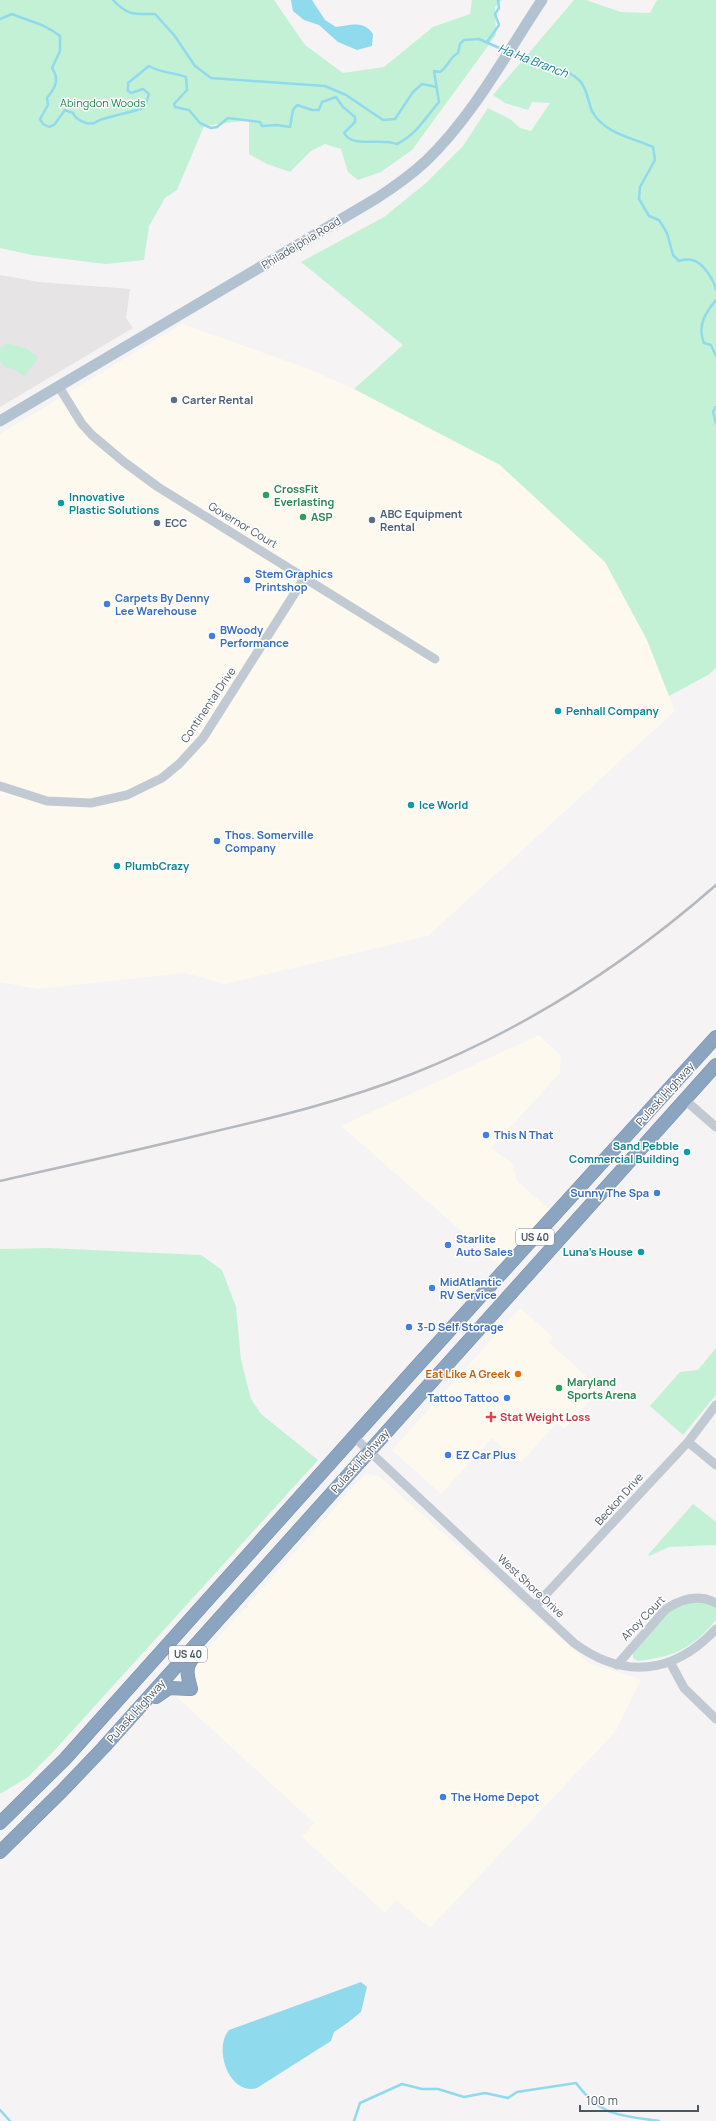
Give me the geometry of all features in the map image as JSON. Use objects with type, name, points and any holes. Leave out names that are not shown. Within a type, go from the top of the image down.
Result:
[{"type":"highway","name":"Pulaski Highway","points":[[0,1823],[65,1759],[716,1037]]},
{"type":"highway","name":"Pulaski Highway","points":[[0,1852],[62,1792],[103,1748],[716,1065]]},
{"type":"highway","points":[[103,1748],[120,1738],[162,1691],[169,1688],[191,1689],[187,1669],[189,1662],[219,1629],[220,1618]]},
{"type":"highway","points":[[0,1810],[34,1790]]},
{"type":"main road","name":"Philadelphia Road","points":[[0,421],[377,198],[410,175],[425,162],[453,131],[542,0]]},
{"type":"street","name":"Governor Court","points":[[59,387],[82,424],[124,462],[158,487],[435,659]]},
{"type":"street","name":"Continental Drive","points":[[0,786],[47,801],[80,803],[108,800],[127,795],[162,778],[179,764],[203,738],[305,578]]},
{"type":"street","points":[[685,1100],[716,1127]]},
{"type":"street","name":"Beckon Drive","points":[[535,1606],[688,1442],[716,1405]]},
{"type":"street","name":"West Shore Drive","points":[[354,1437],[574,1643],[594,1658],[617,1665],[640,1667],[670,1662],[692,1652],[716,1629]]},
{"type":"street","points":[[688,1442],[716,1465]]},
{"type":"street","name":"Ahoy Court","points":[[617,1665],[666,1609],[676,1602],[693,1598],[703,1598],[716,1603]]},
{"type":"street","points":[[670,1662],[684,1688],[716,1719]]},
{"type":"shaded area","points":[[0,275],[39,282],[130,289],[126,318],[133,328],[0,407]]},
{"type":"shaded area","points":[[182,324],[304,367],[354,389],[500,465],[605,562],[647,640],[675,711],[428,936],[225,984],[185,973],[38,989],[0,982],[0,434]]},
{"type":"shaded area","points":[[539,1035],[561,1056],[560,1073],[491,1148],[512,1163],[517,1181],[549,1209],[499,1264],[341,1126]]},
{"type":"shaded area","points":[[520,1308],[553,1337],[549,1343],[601,1389],[564,1429],[557,1423],[520,1463],[492,1438],[441,1494],[392,1450]]},
{"type":"shaded area","points":[[371,1474],[379,1476],[590,1664],[641,1679],[616,1731],[430,1928],[396,1900],[385,1913],[302,1837],[314,1823],[170,1691],[364,1475]]},
{"type":"green space","name":"Abingdon Woods","points":[[0,0],[274,0],[305,45],[343,73],[384,67],[433,27],[470,14],[472,0],[502,0],[495,7],[496,35],[412,150],[381,172],[358,180],[348,172],[341,149],[325,144],[311,151],[290,172],[267,164],[249,154],[249,120],[204,126],[177,190],[165,198],[149,226],[144,260],[106,264],[32,255],[0,248]]},
{"type":"green space","points":[[574,0],[586,0],[621,12],[650,13],[657,0],[716,0],[716,668],[708,675],[669,696],[647,640],[605,562],[500,465],[354,389],[403,345],[301,262],[384,217],[426,183],[463,146],[488,108],[510,119],[520,128],[531,131],[550,103],[532,102],[528,110],[505,103],[493,95]]},
{"type":"green space","points":[[8,343],[27,349],[38,357],[25,376],[13,369],[6,368],[0,361],[0,348]]},
{"type":"green space","points":[[48,1248],[201,1255],[222,1270],[236,1307],[241,1360],[251,1399],[261,1414],[318,1460],[53,1752],[28,1777],[0,1794],[0,1249]]},
{"type":"green space","points":[[716,1348],[716,1395],[683,1435],[650,1406],[680,1372],[698,1370]]},
{"type":"green space","points":[[693,1504],[716,1522],[716,1545],[669,1547],[649,1556],[648,1555]]},
{"type":"green space","points":[[693,1601],[716,1606],[716,1620],[700,1637],[682,1649],[662,1657],[638,1661],[633,1658],[633,1653],[669,1611]]},
{"type":"water","points":[[291,0],[312,0],[325,20],[336,27],[356,24],[365,27],[373,34],[372,46],[357,50],[338,42],[319,25],[304,20],[293,11]]},
{"type":"water","points":[[361,1982],[367,1987],[361,2012],[334,2032],[331,2041],[257,2088],[247,2089],[239,2085],[232,2078],[226,2069],[223,2058],[224,2038],[229,2030]]},
{"type":"waterway","points":[[113,0],[123,9],[132,13],[155,14],[174,35],[195,66],[211,78],[325,86],[346,95],[383,120],[395,119],[413,92],[422,84],[437,87]]},
{"type":"waterway","points":[[487,42],[499,25],[495,14],[499,8],[498,0]]},
{"type":"waterway","name":"Ha Ha Branch","points":[[0,19],[12,14],[43,26],[60,36],[60,51],[52,68],[56,76],[56,84],[47,98],[48,105],[40,119],[43,124],[49,127],[54,125],[65,110],[73,113],[74,116],[82,121],[94,123],[102,119],[145,107],[149,94],[143,89],[131,93],[128,91],[128,83],[149,66],[158,70],[186,77],[187,90],[174,104],[175,107],[189,110],[200,123],[211,128],[217,127],[228,118],[260,122],[262,126],[277,125],[290,127],[293,110],[297,105],[312,110],[319,110],[322,102],[336,97],[343,107],[355,117],[355,122],[344,133],[348,138],[360,142],[390,142],[397,144],[410,136],[439,102],[434,71],[440,72],[445,68],[458,53],[460,44],[464,40],[479,39],[506,51]]},
{"type":"waterway","name":"Ha Ha Branch","points":[[512,54],[520,58],[555,67],[572,74],[582,83],[592,111],[603,125],[619,134],[653,147],[655,160],[640,187],[639,199],[649,216],[659,220],[667,233],[673,255],[679,261],[690,260],[696,261],[700,264],[713,281],[716,290]]},
{"type":"waterway","name":"Ha Ha Branch","points":[[716,300],[708,310],[703,320],[701,331],[704,343],[711,345],[716,356]]},
{"type":"waterway","name":"Ha Ha Branch","points":[[716,407],[713,412],[716,423]]},
{"type":"waterway","points":[[354,2121],[360,2103],[402,2084],[422,2089],[438,2089],[464,2097],[485,2093],[508,2098],[517,2092],[576,2083],[585,2094],[603,2108],[622,2115],[659,2121]]},
{"type":"waterway","points":[[0,2110],[10,2121]]},
{"type":"railway","points":[[0,1181],[285,1114],[337,1100],[412,1074],[494,1037],[534,1016],[572,993],[646,942],[716,885]]},
{"type":"place","name":"Carter Rental","points":[[174,400]]},
{"type":"place","name":"CrossFit Everlasting","points":[[266,495]]},
{"type":"place","name":"Innovative Plastic Solutions","points":[[61,503]]},
{"type":"place","name":"ASP","points":[[303,517]]},
{"type":"place","name":"ABC Equipment Rental","points":[[372,520]]},
{"type":"place","name":"ECC","points":[[157,523]]},
{"type":"place","name":"Stem Graphics Printshop","points":[[247,580]]},
{"type":"place","name":"Carpets By Denny Lee Warehouse","points":[[107,604]]},
{"type":"place","name":"BWoody Performance","points":[[212,636]]},
{"type":"place","name":"Penhall Company","points":[[558,711]]},
{"type":"place","name":"Ice World","points":[[411,805]]},
{"type":"place","name":"Thos. Somerville Company","points":[[217,841]]},
{"type":"place","name":"PlumbCrazy","points":[[117,866]]},
{"type":"place","name":"This N That","points":[[486,1135]]},
{"type":"place","name":"Sand Pebble Commercial Building","points":[[687,1152]]},
{"type":"place","name":"Sunny The Spa","points":[[657,1193]]},
{"type":"place","name":"Starlite Auto Sales","points":[[448,1245]]},
{"type":"place","name":"Luna's House","points":[[641,1252]]},
{"type":"place","name":"MidAtlantic RV Service","points":[[432,1288]]},
{"type":"place","name":"3-D Self Storage","points":[[409,1327]]},
{"type":"place","name":"Eat Like A Greek","points":[[518,1374]]},
{"type":"place","name":"Maryland Sports Arena","points":[[559,1388]]},
{"type":"place","name":"Tattoo Tattoo","points":[[507,1398]]},
{"type":"place","name":"Stat Weight Loss","points":[[491,1417]]},
{"type":"place","name":"EZ Car Plus","points":[[448,1455]]},
{"type":"place","name":"The Home Depot","points":[[443,1797]]}]
